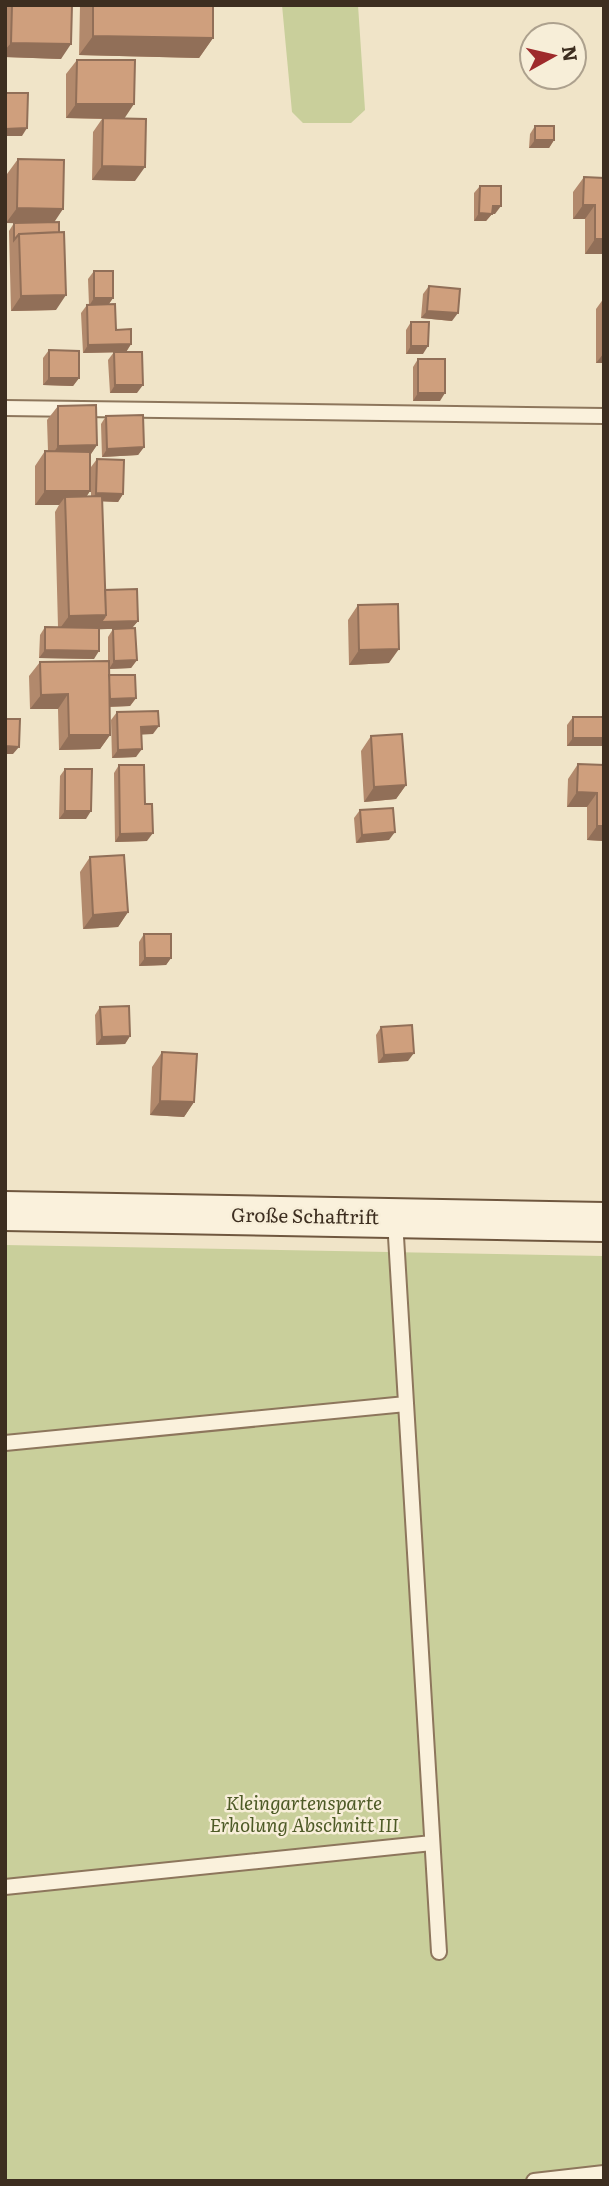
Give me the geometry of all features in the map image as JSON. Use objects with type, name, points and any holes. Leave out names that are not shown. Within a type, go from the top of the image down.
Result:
[{"type":"street","name":"Große Schaftrift","points":[[5,1211],[604,1222]]},
{"type":"lane","points":[[5,408],[604,416]]},
{"type":"lane","points":[[395,1217],[439,1952]]},
{"type":"lane","points":[[5,1443],[406,1404]]},
{"type":"lane","points":[[5,1888],[432,1843]]},
{"type":"lane","points":[[534,2181],[604,2173]]},
{"type":"green space","points":[[282,5],[358,5],[365,110],[351,123],[303,123],[292,112]]},
{"type":"green space","name":"Kleingartensparte Erholung Abschnitt III","points":[[5,1245],[604,1256],[604,2181],[5,2181]]},
{"type":"building","points":[[12,5],[72,5],[71,44],[11,43]]},
{"type":"building","points":[[93,5],[213,5],[213,38],[93,36]]},
{"type":"building","points":[[77,60],[135,60],[134,104],[76,104]]},
{"type":"building","points":[[5,93],[28,93],[27,128],[5,129]]},
{"type":"building","points":[[103,118],[146,119],[145,167],[102,166]]},
{"type":"building","points":[[535,126],[554,126],[554,140],[535,140]]},
{"type":"building","points":[[18,159],[64,160],[63,209],[17,208]]},
{"type":"building","points":[[584,177],[604,178],[604,239],[595,239],[595,205],[583,205]]},
{"type":"building","points":[[480,186],[501,186],[501,206],[493,206],[492,214],[479,213]]},
{"type":"building","points":[[59,222],[59,232],[19,234],[14,240],[14,223]]},
{"type":"building","points":[[64,232],[66,295],[21,296],[19,234]]},
{"type":"building","points":[[94,271],[113,271],[113,298],[94,298]]},
{"type":"building","points":[[429,286],[460,289],[458,313],[427,311]]},
{"type":"building","points":[[115,304],[116,330],[131,329],[131,344],[88,345],[87,305]]},
{"type":"building","points":[[411,322],[429,322],[428,346],[411,346]]},
{"type":"building","points":[[49,350],[79,351],[79,378],[49,378]]},
{"type":"building","points":[[114,352],[142,352],[143,385],[115,385]]},
{"type":"building","points":[[418,359],[445,359],[445,393],[418,393]]},
{"type":"building","points":[[96,405],[97,445],[58,446],[58,406]]},
{"type":"building","points":[[143,415],[144,447],[107,449],[106,416]]},
{"type":"building","points":[[45,451],[90,452],[90,491],[45,491]]},
{"type":"building","points":[[97,459],[124,460],[123,494],[96,493]]},
{"type":"building","points":[[102,496],[106,615],[69,616],[65,497]]},
{"type":"building","points":[[137,589],[138,621],[101,622],[106,615],[105,590]]},
{"type":"building","points":[[398,604],[399,649],[359,650],[358,605]]},
{"type":"building","points":[[45,627],[99,628],[99,651],[45,650]]},
{"type":"building","points":[[135,628],[137,660],[114,661],[113,629]]},
{"type":"building","points":[[109,661],[110,735],[69,735],[68,694],[41,695],[40,662]]},
{"type":"building","points":[[109,675],[135,675],[136,698],[110,699]]},
{"type":"building","points":[[158,711],[159,726],[141,727],[142,749],[118,750],[117,712]]},
{"type":"building","points":[[573,717],[604,717],[604,738],[573,738]]},
{"type":"building","points":[[5,719],[20,719],[19,747],[5,746]]},
{"type":"building","points":[[402,734],[406,785],[374,787],[371,736]]},
{"type":"building","points":[[578,764],[604,765],[604,826],[597,826],[597,793],[577,792]]},
{"type":"building","points":[[119,765],[144,765],[145,804],[152,804],[153,833],[120,834]]},
{"type":"building","points":[[65,769],[92,769],[91,811],[65,811]]},
{"type":"building","points":[[393,808],[395,832],[362,835],[360,810]]},
{"type":"building","points":[[124,855],[128,912],[93,915],[90,857]]},
{"type":"building","points":[[144,934],[171,934],[171,958],[145,958]]},
{"type":"building","points":[[129,1006],[130,1036],[102,1037],[100,1007]]},
{"type":"building","points":[[412,1025],[414,1053],[384,1055],[381,1027]]},
{"type":"building","points":[[162,1052],[197,1054],[194,1102],[160,1101]]}]
